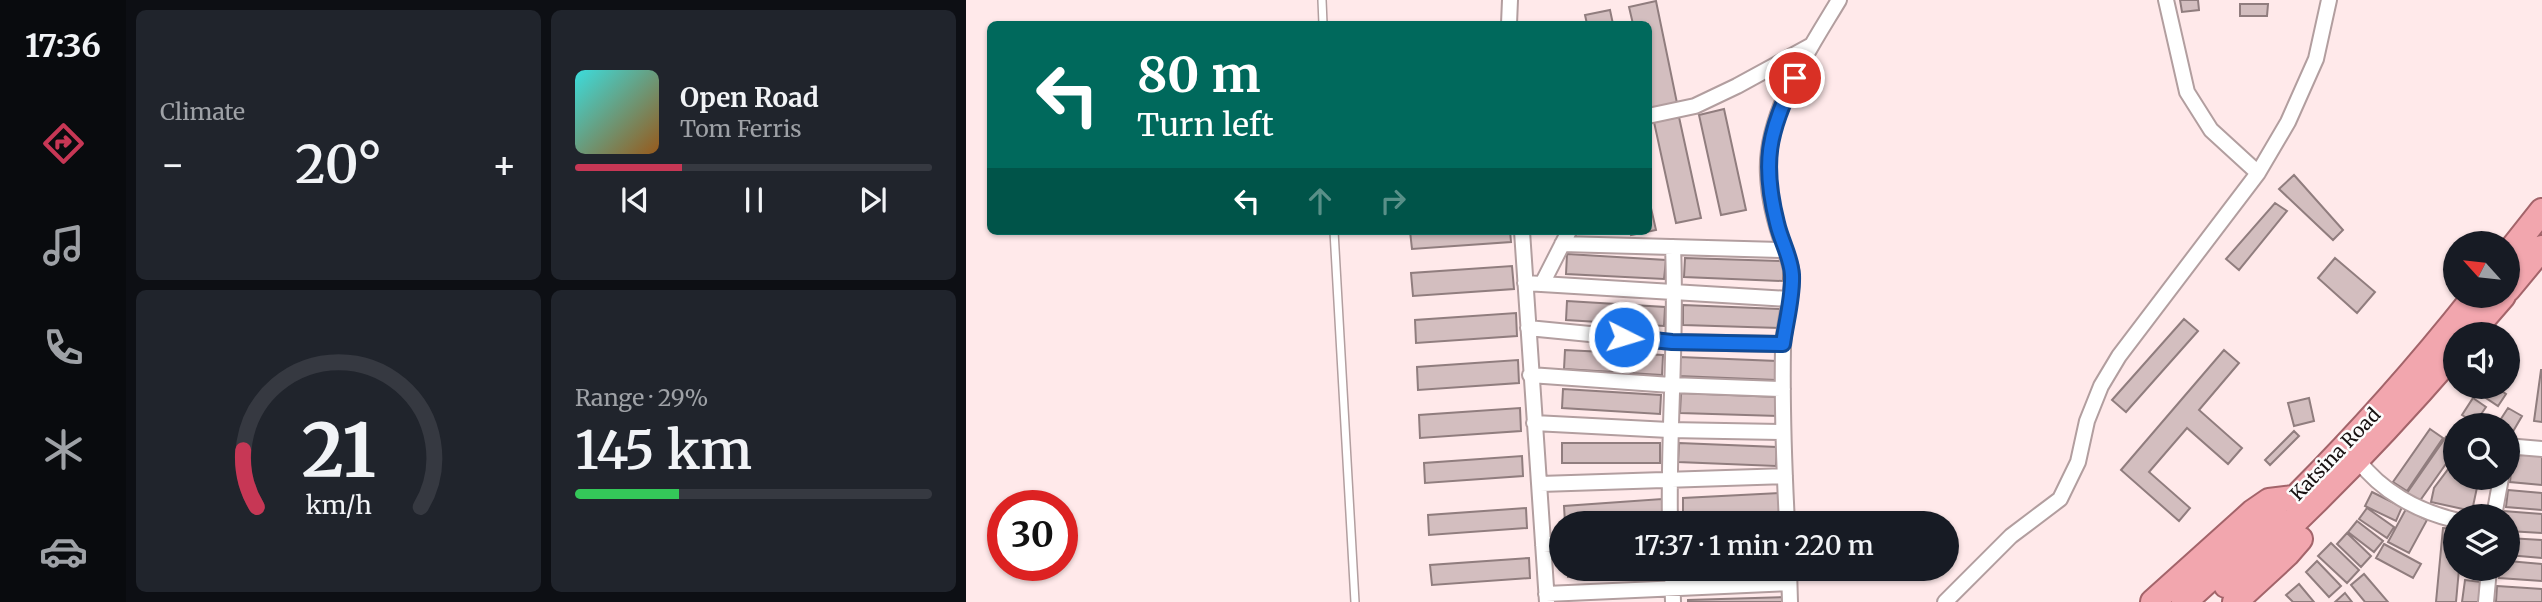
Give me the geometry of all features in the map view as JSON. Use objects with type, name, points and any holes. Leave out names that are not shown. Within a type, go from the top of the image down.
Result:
[{"type":"highway","points":[[2520,239],[2542,211]]},
{"type":"highway","points":[[2520,275],[2542,248]]},
{"type":"highway","name":"Katsina Road","points":[[2208,602],[2292,527],[2305,500],[2466,308]]},
{"type":"highway","points":[[2480,322],[2492,308]]},
{"type":"highway","name":"Katsina Road","points":[[2184,602],[2265,527],[2358,460],[2443,365]]},
{"type":"highway","points":[[2153,602],[2253,512],[2269,501],[2305,500],[2304,534],[2287,554],[2235,602]]},
{"type":"street","points":[[1509,21],[1510,0]]},
{"type":"street","points":[[1786,511],[1783,344],[1792,277],[1790,259],[1784,250],[1768,175],[1772,132],[1812,44],[1839,0]]},
{"type":"street","points":[[2166,0],[2182,74],[2192,102],[2211,130],[2258,173]]},
{"type":"street","points":[[1945,602],[2011,536],[2060,499],[2078,462],[2087,421],[2101,386],[2119,356],[2258,173],[2288,122],[2316,59],[2329,0]]},
{"type":"street","points":[[1652,115],[1695,106],[1812,44]]},
{"type":"street","points":[[1522,235],[1546,598],[1673,595],[1758,581]]},
{"type":"street","points":[[1542,284],[1566,237],[1673,247],[1784,250]]},
{"type":"street","points":[[1670,511],[1669,430],[1675,292],[1673,247]]},
{"type":"street","points":[[1525,283],[1789,299]]},
{"type":"street","points":[[1528,328],[1672,342],[1783,344]]},
{"type":"street","points":[[1530,375],[1671,385],[1783,389]]},
{"type":"street","points":[[1534,423],[1669,430],[1783,432]]},
{"type":"street","points":[[2520,447],[2542,449]]},
{"type":"street","points":[[2358,460],[2386,490],[2415,506],[2443,516]]},
{"type":"street","points":[[1540,484],[1785,475]]},
{"type":"street","points":[[1543,545],[1549,545]]},
{"type":"street","points":[[1789,581],[1790,602]]},
{"type":"street","points":[[2486,602],[2487,581]]},
{"type":"lane","points":[[1322,0],[1323,21]]},
{"type":"lane","points":[[1335,235],[1354,602]]},
{"type":"building","points":[[2180,0],[2198,0],[2199,10],[2182,12]]},
{"type":"building","points":[[1656,1],[1677,103],[1652,109],[1652,21],[1632,21],[1629,7]]},
{"type":"building","points":[[2240,4],[2268,4],[2267,16],[2240,16]]},
{"type":"building","points":[[1610,10],[1612,21],[1586,21],[1585,15]]},
{"type":"building","points":[[1724,109],[1746,210],[1721,215],[1699,115]]},
{"type":"building","points":[[1679,117],[1701,218],[1676,223],[1654,122]]},
{"type":"building","points":[[2294,175],[2343,230],[2333,240],[2279,189]]},
{"type":"building","points":[[2275,203],[2287,211],[2239,270],[2226,259]]},
{"type":"building","points":[[1652,212],[1656,230],[1652,231]]},
{"type":"building","points":[[1410,235],[1510,235],[1511,242],[1412,249]]},
{"type":"building","points":[[1567,254],[1666,260],[1664,279],[1566,274]]},
{"type":"building","points":[[1685,258],[1783,261],[1783,281],[1684,277]]},
{"type":"building","points":[[2335,258],[2375,292],[2357,313],[2318,278]]},
{"type":"building","points":[[1512,266],[1514,289],[1413,296],[1411,273]]},
{"type":"building","points":[[1567,301],[1665,307],[1664,326],[1566,320]]},
{"type":"building","points":[[1683,305],[1782,309],[1781,328],[1683,325]]},
{"type":"building","points":[[1516,313],[1517,336],[1416,343],[1415,320]]},
{"type":"building","points":[[2184,319],[2198,331],[2126,412],[2112,400]]},
{"type":"building","points":[[1565,350],[1663,355],[1662,375],[1564,369]]},
{"type":"building","points":[[2224,350],[2239,363],[2199,410],[2242,448],[2228,464],[2187,428],[2149,472],[2190,508],[2179,521],[2121,470]]},
{"type":"building","points":[[1679,357],[1777,361],[1776,380],[1678,376]]},
{"type":"building","points":[[1518,360],[1519,383],[1418,390],[1417,367]]},
{"type":"building","points":[[2542,370],[2542,422],[2534,421]]},
{"type":"building","points":[[1563,389],[1661,395],[1660,414],[1562,408]]},
{"type":"building","points":[[1681,393],[1779,397],[1778,416],[1680,413]]},
{"type":"building","points":[[2309,398],[2314,421],[2294,426],[2288,403]]},
{"type":"building","points":[[2472,399],[2486,407],[2482,413],[2463,413]]},
{"type":"building","points":[[2488,399],[2503,399],[2498,406]]},
{"type":"building","points":[[1520,408],[1521,431],[1420,438],[1419,415]]},
{"type":"building","points":[[2430,429],[2443,438],[2407,491],[2393,482]]},
{"type":"building","points":[[2294,431],[2299,436],[2270,465],[2265,460]]},
{"type":"building","points":[[2443,441],[2443,468],[2419,502],[2407,493]]},
{"type":"building","points":[[1562,443],[1660,443],[1660,463],[1562,463]]},
{"type":"building","points":[[1679,443],[1777,447],[1776,466],[1678,462]]},
{"type":"building","points":[[2520,454],[2542,456],[2542,485],[2520,483]]},
{"type":"building","points":[[1522,456],[1523,476],[1425,483],[1424,463]]},
{"type":"building","points":[[2443,476],[2443,490],[2476,490],[2473,504],[2431,502],[2434,488]]},
{"type":"building","points":[[2508,490],[2542,493],[2542,510],[2520,508],[2520,504],[2506,504]]},
{"type":"building","points":[[2372,492],[2402,507],[2396,521],[2365,506]]},
{"type":"building","points":[[1781,493],[1782,511],[1683,511],[1683,498]]},
{"type":"building","points":[[1662,499],[1663,511],[1564,511],[1564,506]]},
{"type":"building","points":[[1526,508],[1527,528],[1429,535],[1428,515]]},
{"type":"building","points":[[2367,508],[2394,527],[2387,538],[2359,519]]},
{"type":"building","points":[[2406,509],[2427,520],[2409,553],[2388,542]]},
{"type":"building","points":[[2520,512],[2542,514],[2542,533],[2520,532]]},
{"type":"building","points":[[2357,521],[2383,541],[2374,552],[2348,532]]},
{"type":"building","points":[[2443,528],[2443,581],[2458,581],[2456,602],[2436,602]]},
{"type":"building","points":[[2347,533],[2371,556],[2361,567],[2337,544]]},
{"type":"building","points":[[2520,539],[2542,540],[2542,558],[2520,556]]},
{"type":"building","points":[[2331,543],[2359,570],[2347,583],[2318,556]]},
{"type":"building","points":[[2384,544],[2421,564],[2413,578],[2376,558]]},
{"type":"building","points":[[1529,558],[1530,578],[1432,585],[1430,565]]},
{"type":"building","points":[[2317,561],[2341,586],[2329,597],[2306,572]]},
{"type":"building","points":[[2520,562],[2542,564],[2542,581],[2520,579]]},
{"type":"building","points":[[2364,574],[2388,602],[2365,602],[2351,585]]},
{"type":"building","points":[[2465,581],[2481,582],[2479,602],[2462,602]]},
{"type":"building","points":[[2299,584],[2314,602],[2293,602],[2286,595]]},
{"type":"building","points":[[2497,586],[2542,589],[2542,602],[2496,602]]},
{"type":"building","points":[[2345,593],[2352,602],[2335,602]]},
{"type":"building","points":[[1787,597],[1787,602],[1688,602],[1688,600]]},
{"type":"route","points":[[1624,337],[1672,342],[1783,344],[1792,277],[1790,259],[1784,250],[1776,221],[1768,175],[1772,132],[1795,78]]}]
